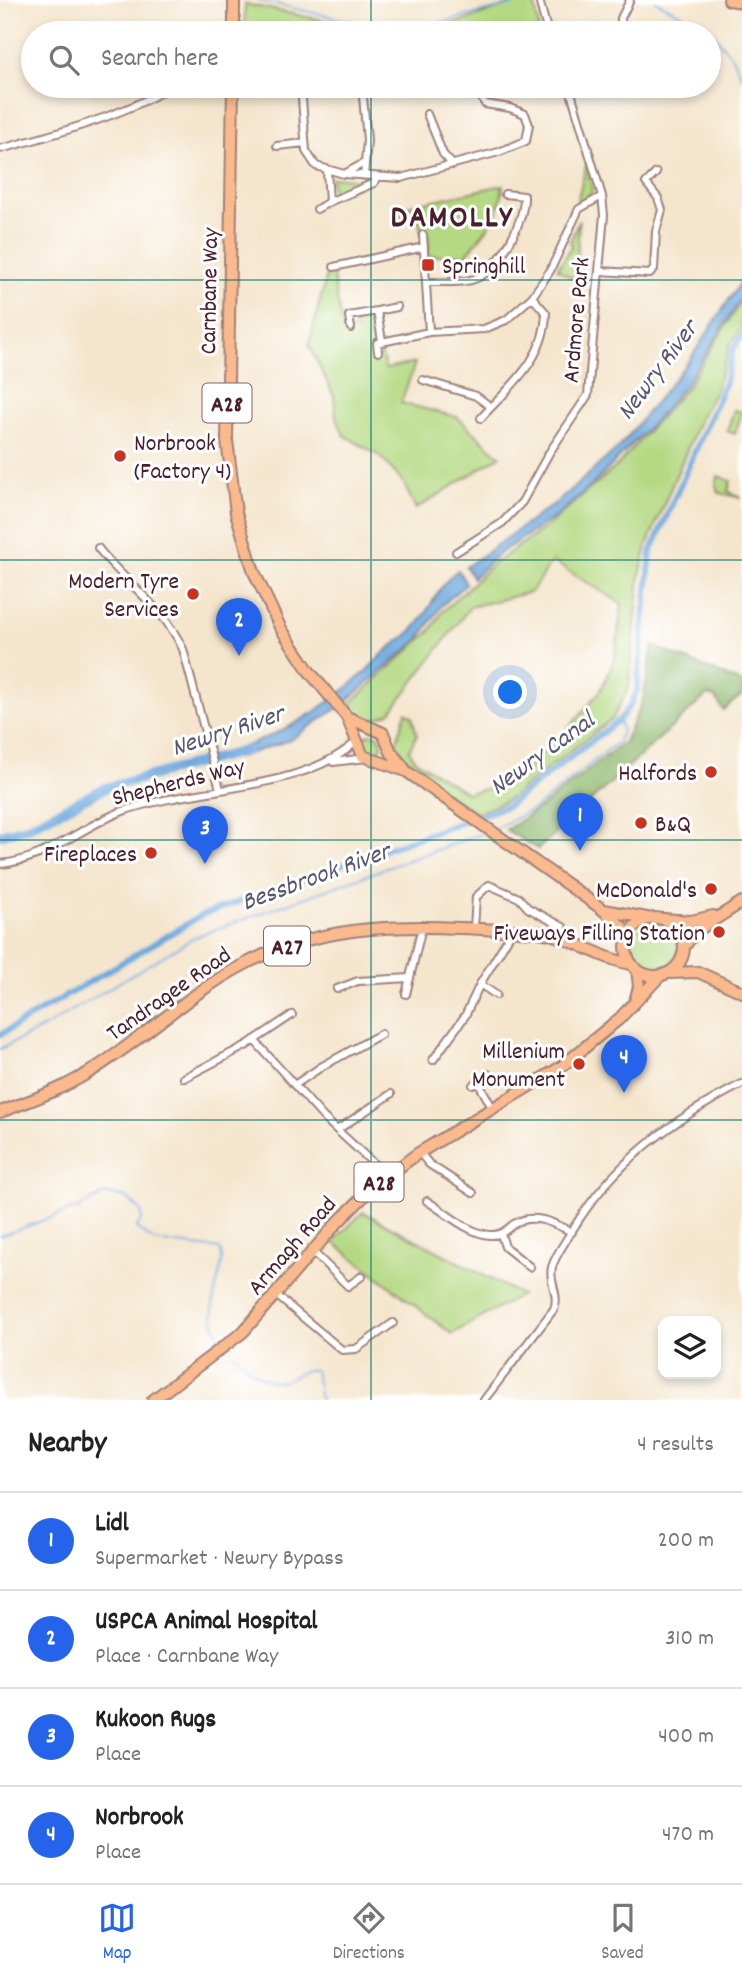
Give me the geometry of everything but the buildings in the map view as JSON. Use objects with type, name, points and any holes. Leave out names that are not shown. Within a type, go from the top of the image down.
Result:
[{"type":"main road","points":[[234,0],[234,21]]},
{"type":"main road","points":[[730,0],[742,2]]},
{"type":"main road","name":"Carnbane Way","points":[[233,98],[227,417],[231,483],[242,534],[265,596],[287,639],[345,715]]},
{"type":"main road","points":[[345,715],[383,733],[387,746],[406,771]]},
{"type":"main road","points":[[345,715],[358,749],[371,758],[406,771],[602,909],[622,927],[639,987],[635,1001]]},
{"type":"main road","points":[[357,741],[361,733],[370,728]]},
{"type":"main road","points":[[371,758],[383,754],[387,746]]},
{"type":"main road","points":[[684,948],[695,932],[742,902]]},
{"type":"main road","points":[[602,909],[649,919],[691,921],[719,915]]},
{"type":"main road","points":[[613,959],[627,945],[633,928],[649,919]]},
{"type":"main road","points":[[664,919],[677,928],[684,948],[698,972]]},
{"type":"main road","name":"Tandragee Road","points":[[0,1112],[54,1091],[89,1072],[223,976],[266,954],[351,929],[423,925],[555,935],[635,967]]},
{"type":"main road","name":"A28","points":[[665,974],[678,964],[684,948]]},
{"type":"main road","points":[[635,967],[649,975],[698,972],[742,992]]},
{"type":"main road","name":"Armagh Road","points":[[153,1400],[231,1342],[355,1204],[387,1176],[561,1067],[597,1039],[665,974]]},
{"type":"street","points":[[539,0],[544,21]]},
{"type":"street","points":[[621,21],[631,0]]},
{"type":"street","points":[[0,149],[44,138],[148,98]]},
{"type":"street","points":[[301,98],[309,159],[327,171],[376,177],[414,176],[521,145],[527,139],[529,125],[525,114],[510,108],[485,104],[482,98]]},
{"type":"street","points":[[364,98],[367,140],[365,176]]},
{"type":"street","name":"Ardmore Park","points":[[456,552],[502,523],[522,502],[549,453],[588,395],[600,271],[603,196],[573,98]]},
{"type":"street","points":[[427,114],[440,147],[453,165]]},
{"type":"street","points":[[277,146],[305,143]]},
{"type":"street","points":[[344,174],[364,163]]},
{"type":"street","points":[[327,171],[329,202]]},
{"type":"street","points":[[640,188],[656,173]]},
{"type":"street","points":[[317,209],[374,183],[376,177]]},
{"type":"street","points":[[600,271],[650,274],[654,270],[656,231],[662,210],[658,198],[646,183]]},
{"type":"street","points":[[426,282],[470,281],[491,267],[517,229],[524,202],[524,195],[505,194]]},
{"type":"street","points":[[379,352],[377,343],[382,341],[429,332],[471,331],[496,325],[515,314],[532,297],[550,271],[581,206],[603,196]]},
{"type":"street","points":[[423,234],[429,332]]},
{"type":"street","points":[[334,267],[424,247]]},
{"type":"street","points":[[481,418],[523,374],[537,353],[546,313],[532,297]]},
{"type":"street","points":[[351,328],[349,316],[397,307]]},
{"type":"street","points":[[377,311],[382,341]]},
{"type":"street","points":[[423,380],[476,396],[491,407]]},
{"type":"street","points":[[98,548],[126,581],[155,605],[176,634],[220,789]]},
{"type":"street","name":"Shepherds Way","points":[[331,762],[357,741]]},
{"type":"street","name":"Shepherds Way","points":[[0,864],[39,855],[124,811],[331,762],[371,758]]},
{"type":"street","points":[[474,928],[476,897],[489,886],[519,898],[528,908],[563,927]]},
{"type":"street","points":[[406,994],[423,925]]},
{"type":"street","points":[[433,1060],[465,1016],[480,984],[513,930]]},
{"type":"street","points":[[337,989],[358,981],[410,978]]},
{"type":"street","points":[[480,984],[496,995]]},
{"type":"street","points":[[184,1078],[254,1040],[292,1015]]},
{"type":"street","points":[[296,1084],[381,1034]]},
{"type":"street","points":[[254,1040],[337,1130],[387,1176]]},
{"type":"street","points":[[488,1074],[475,1083],[493,1109]]},
{"type":"street","points":[[484,1400],[554,1309],[556,1297],[552,1267],[591,1200],[636,1152],[682,1118],[742,1084]]},
{"type":"street","points":[[337,1130],[391,1094]]},
{"type":"street","points":[[420,1153],[429,1164],[473,1193]]},
{"type":"street","points":[[427,1201],[481,1234],[501,1234],[516,1223],[530,1218],[552,1222],[572,1231]]},
{"type":"street","points":[[501,1234],[505,1247],[530,1267]]},
{"type":"street","points":[[313,1252],[348,1286],[362,1276]]},
{"type":"street","points":[[276,1295],[342,1350],[356,1349],[393,1323]]},
{"type":"green space","points":[[523,0],[534,2],[538,21],[462,21]]},
{"type":"green space","points":[[245,4],[330,21],[244,21]]},
{"type":"green space","points":[[587,162],[592,191],[586,199],[577,202]]},
{"type":"green space","points":[[331,178],[360,180],[363,184],[335,196],[332,195]]},
{"type":"green space","points":[[503,185],[495,215],[486,231],[466,255],[429,256],[428,234],[421,233],[419,220],[409,216],[396,217],[396,209]]},
{"type":"green space","points":[[579,220],[576,280],[557,269],[572,246],[570,242]]},
{"type":"green space","points":[[332,271],[341,321],[347,323],[349,330],[356,329],[355,320],[370,316],[374,319],[377,336],[372,340],[375,356],[382,355],[385,369],[415,363],[401,403],[457,417],[500,456],[416,509],[403,482],[381,457],[344,435],[336,416],[334,396],[309,345],[327,273]]},
{"type":"green space","points":[[742,300],[742,328],[730,344],[716,390],[701,416],[647,545],[640,575],[629,687],[613,718],[506,801],[478,813],[432,783],[403,754],[396,743],[406,712],[412,716],[417,735],[409,750],[415,760],[467,793],[506,785],[527,770],[538,756],[554,746],[601,690],[615,658],[622,604],[552,561],[531,592],[470,607],[390,713],[372,720],[356,713],[349,705],[430,631],[442,612],[491,566],[547,526],[618,465],[687,387]]},
{"type":"green space","points":[[734,410],[742,412],[735,434],[727,431]]},
{"type":"green space","points":[[718,476],[731,481],[728,491],[742,498],[719,493],[716,486]]},
{"type":"green space","points":[[653,646],[742,683],[742,695],[723,710],[715,697],[707,695],[538,849],[506,830],[541,807],[624,742],[643,700]]},
{"type":"green space","points":[[372,734],[379,737],[382,744],[379,751],[372,754],[365,751],[362,744],[365,737]]},
{"type":"green space","points":[[654,923],[671,930],[678,947],[671,964],[654,971],[637,964],[630,947],[637,930]]},
{"type":"green space","points":[[363,1212],[521,1295],[452,1334],[333,1242]]},
{"type":"water","name":"Newry River","points":[[742,280],[742,296],[718,335],[685,385],[652,424],[592,485],[555,517],[500,553],[473,578],[466,567],[561,499],[620,446],[688,362]]},
{"type":"water","name":"Newry River","points":[[458,570],[466,584],[442,605],[419,639],[345,703],[290,740],[236,758],[232,751],[293,725],[348,688],[384,653],[413,630],[440,589]]},
{"type":"waterway","points":[[257,0],[350,21]]},
{"type":"waterway","points":[[446,21],[528,1]]},
{"type":"waterway","points":[[655,1],[687,17],[703,21]]},
{"type":"waterway","points":[[721,43],[732,57],[742,77]]},
{"type":"waterway","name":"Newry Canal","points":[[0,1035],[202,915],[507,806],[619,720],[630,706],[637,690],[651,552],[725,383],[733,349],[742,336]]},
{"type":"waterway","name":"Bessbrook River","points":[[494,829],[534,809],[618,742],[622,731],[619,720]]},
{"type":"waterway","name":"Newry River","points":[[0,835],[26,828],[105,788],[248,750]]},
{"type":"waterway","name":"Bessbrook River","points":[[0,1049],[43,1028],[195,937],[486,832]]},
{"type":"waterway","name":"Bessbrook River","points":[[0,1236],[78,1208],[105,1194],[126,1197],[141,1211],[142,1219],[136,1228],[154,1241],[220,1249],[222,1258],[213,1312],[215,1326],[222,1340]]},
{"type":"waterway","name":"Bessbrook River","points":[[233,1353],[255,1373],[268,1380],[282,1381],[315,1370],[320,1400]]},
{"type":"place","name":"Springhill","points":[[428,265]]},
{"type":"place","name":"Norbrook (Factory 4)","points":[[120,456]]},
{"type":"place","name":"Modern Tyre Services","points":[[193,594]]},
{"type":"place","name":"USPCA Animal Hospital","points":[[239,656]]},
{"type":"place","name":"Halfords","points":[[711,772]]},
{"type":"place","name":"B&Q","points":[[641,823]]},
{"type":"place","name":"Lidl","points":[[580,851]]},
{"type":"place","name":"Fireplaces","points":[[151,853]]},
{"type":"place","name":"Kukoon Rugs","points":[[205,864]]},
{"type":"place","name":"McDonald's","points":[[711,889]]},
{"type":"place","name":"Fiveways Filling Station","points":[[719,932]]},
{"type":"place","name":"Millenium Monument","points":[[579,1064]]},
{"type":"place","name":"Norbrook","points":[[624,1093]]},
{"type":"district","name":"DAMOLLY","points":[[452,215]]}]
